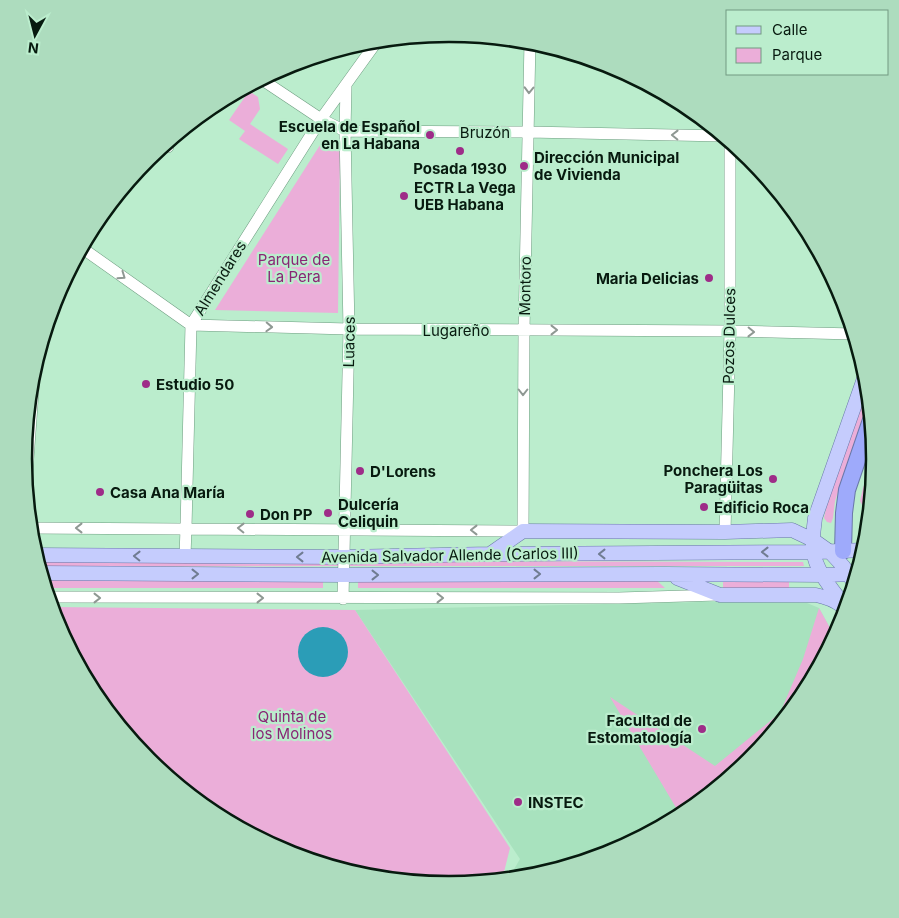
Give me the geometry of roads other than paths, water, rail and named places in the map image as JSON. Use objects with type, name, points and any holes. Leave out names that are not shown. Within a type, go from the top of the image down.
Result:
[{"type":"highway","points":[[848,568],[844,513],[846,490],[866,434]]},
{"type":"main road","points":[[841,601],[822,575],[813,546],[815,518],[860,390]]},
{"type":"main road","points":[[490,554],[522,531],[725,532],[792,530],[810,517],[820,505]]},
{"type":"main road","points":[[792,530],[813,546]]},
{"type":"main road","name":"Avenida Salvador Allende (Carlos III)","points":[[44,555],[344,557],[813,546],[848,568]]},
{"type":"main road","points":[[848,568],[848,581]]},
{"type":"main road","name":"Avenida Salvador Allende (Carlos III)","points":[[49,572],[343,575],[822,575],[848,568]]},
{"type":"main road","points":[[665,574],[720,595],[816,595],[840,604]]},
{"type":"street","name":"Almendares","points":[[185,556],[191,324],[321,119],[371,49]]},
{"type":"street","name":"Montoro","points":[[522,531],[530,50]]},
{"type":"street","name":"Bruzón","points":[[269,83],[321,119],[345,131],[713,136]]},
{"type":"street","name":"Luaces","points":[[343,599],[349,329],[345,131],[346,86]]},
{"type":"street","name":"Pozos Dulces","points":[[725,532],[730,331],[730,151]]},
{"type":"street","points":[[87,252],[191,324]]},
{"type":"street","name":"Lugareño","points":[[191,324],[349,329],[730,331],[847,334]]},
{"type":"street","name":"Avenida Salvador Allende (Carlos III)","points":[[39,528],[522,531]]},
{"type":"street","points":[[57,598],[619,598],[720,595]]},
{"type":"water","points":[[323,627],[337,631],[344,638],[348,652],[344,666],[337,673],[323,677],[309,673],[302,666],[298,652],[302,638],[309,631]]},
{"type":"place","name":"Escuela de Español en La Habana","points":[[430,135]]},
{"type":"place","name":"Posada 1930","points":[[460,151]]},
{"type":"place","name":"Dirección Municipal de Vivienda","points":[[524,166]]},
{"type":"place","name":"ECTR La Vega UEB Habana","points":[[404,196]]},
{"type":"place","name":"Maria Delicias","points":[[709,278]]},
{"type":"place","name":"Estudio 50","points":[[146,384]]},
{"type":"place","name":"D'Lorens","points":[[360,471]]},
{"type":"place","name":"Ponchera Los Paragüitas","points":[[773,479]]},
{"type":"place","name":"Casa Ana María","points":[[100,492]]},
{"type":"place","name":"Edificio Roca","points":[[704,507]]},
{"type":"place","name":"Dulcería Celiquin","points":[[328,513]]},
{"type":"place","name":"Don PP","points":[[250,514]]},
{"type":"place","name":"Facultad de Estomatología","points":[[702,729]]},
{"type":"place","name":"INSTEC","points":[[518,802]]},
{"type":"park label","name":"Parque de La Pera","points":[[294,268]]},
{"type":"park label","name":"Quinta de los Molinos","points":[[292,724]]}]
